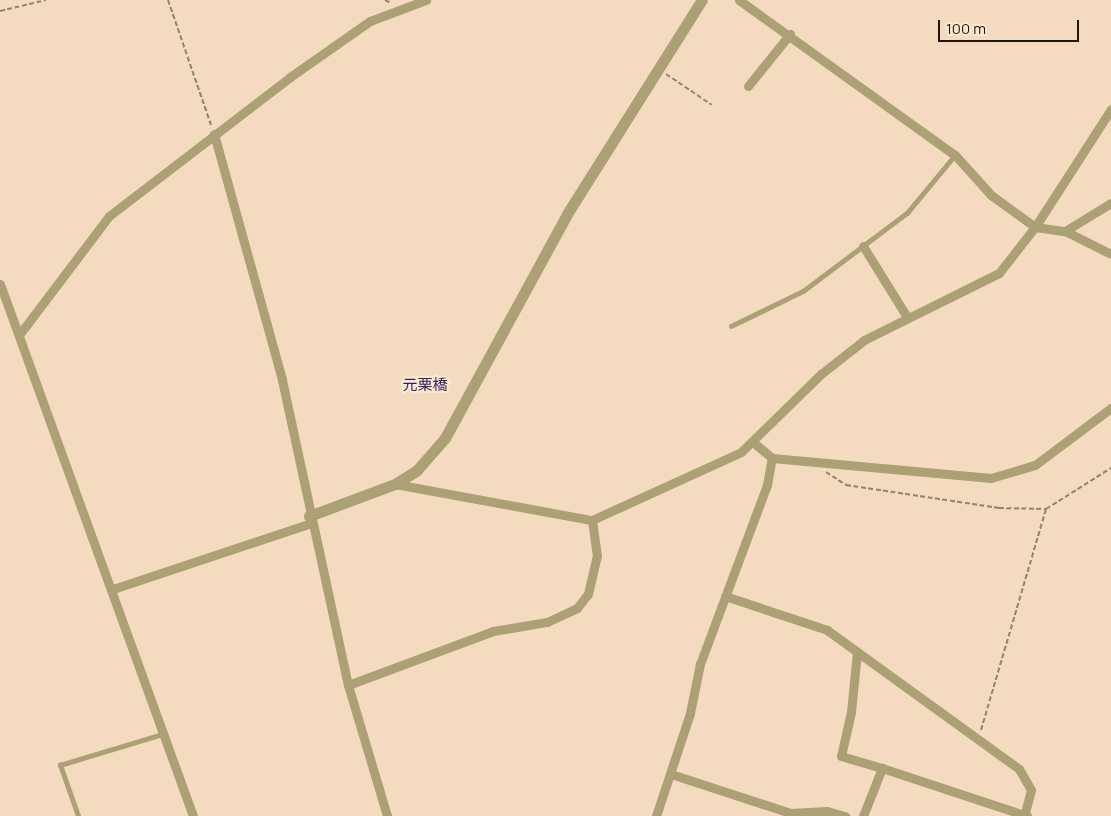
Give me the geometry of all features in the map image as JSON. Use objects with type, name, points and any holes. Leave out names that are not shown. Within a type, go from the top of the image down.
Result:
[{"type":"street","points":[[19,335],[109,216],[214,134],[370,21],[426,0]]},
{"type":"street","points":[[113,589],[310,519],[395,484],[432,455],[458,418],[567,214],[702,0]]},
{"type":"street","points":[[740,0],[790,34],[867,95],[955,155],[991,195],[1035,227],[1065,231],[1111,254]]},
{"type":"street","points":[[748,86],[790,34]]},
{"type":"street","points":[[395,484],[592,520],[741,452],[821,374],[864,340],[907,316],[954,299],[999,273],[1035,227],[1111,109]]},
{"type":"street","points":[[214,134],[282,380],[310,519],[348,684],[387,816]]},
{"type":"street","points":[[1065,231],[1111,204]]},
{"type":"street","points":[[863,246],[907,316]]},
{"type":"street","points":[[0,284],[113,589],[193,816]]},
{"type":"street","points":[[753,442],[772,458],[991,478],[1035,465],[1111,408]]},
{"type":"street","points":[[656,816],[671,774],[700,664],[767,486],[772,458]]},
{"type":"street","points":[[348,684],[493,630],[547,622],[577,608],[588,594],[597,556],[592,520]]},
{"type":"street","points":[[725,596],[805,620],[857,652],[1019,769],[1029,783],[1025,816],[841,756],[851,712],[857,652]]},
{"type":"street","points":[[863,816],[882,768]]},
{"type":"street","points":[[671,774],[790,813],[826,812],[845,816]]},
{"type":"lane","points":[[731,326],[803,291],[907,213],[955,155]]},
{"type":"lane","points":[[78,816],[60,765],[164,734]]},
{"type":"path","points":[[0,11],[46,0]]},
{"type":"path","points":[[168,0],[214,134]]},
{"type":"path","points":[[658,68],[712,105]]},
{"type":"path","points":[[823,470],[846,485],[1000,508],[1046,509],[1111,468]]},
{"type":"path","points":[[977,739],[1046,509]]},
{"type":"district","name":"元栗橋","points":[[425,385]]}]
